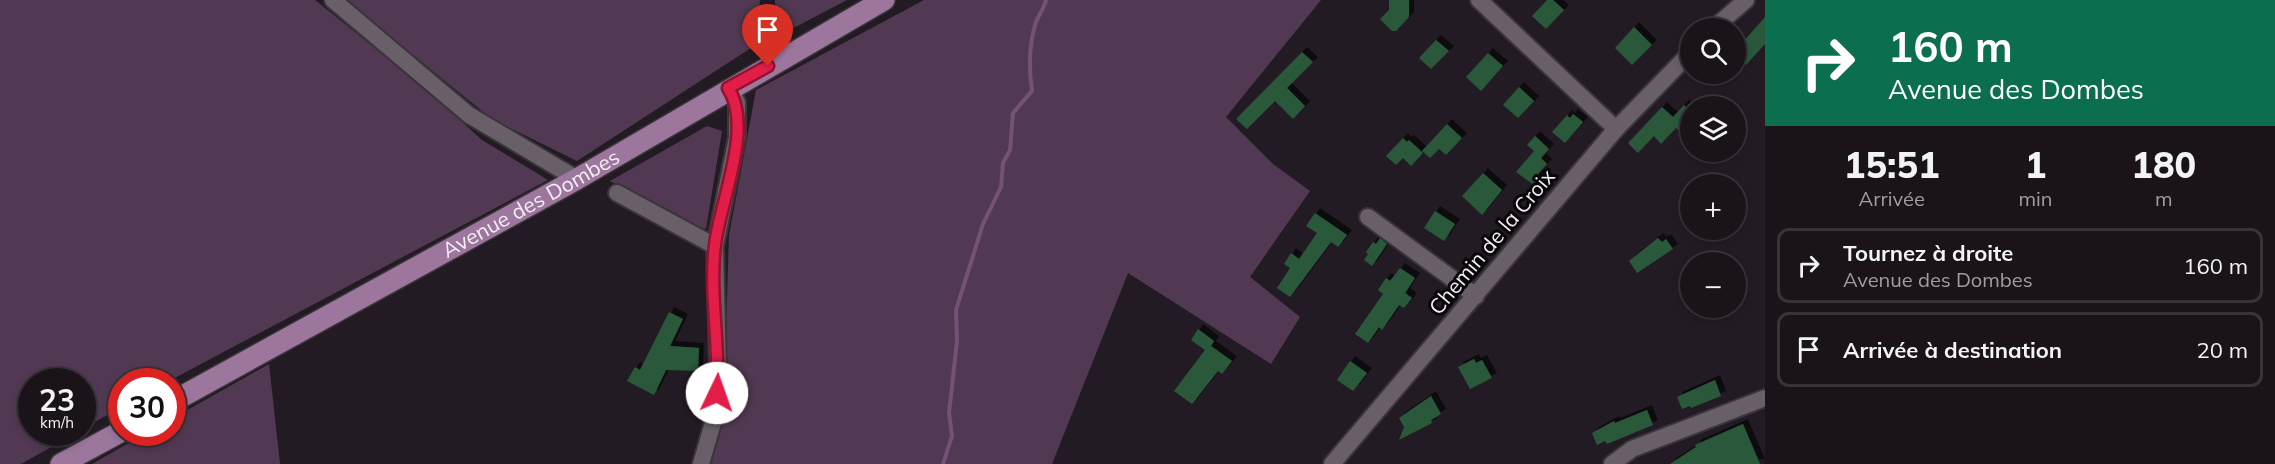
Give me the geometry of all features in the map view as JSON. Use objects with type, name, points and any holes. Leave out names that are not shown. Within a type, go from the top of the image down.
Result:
[{"type":"main road","name":"Avenue des Dombes","points":[[186,394],[577,179],[728,88],[884,0]]},
{"type":"main road","points":[[61,464],[108,438]]},
{"type":"street","points":[[333,0],[469,115],[577,179]]},
{"type":"street","points":[[1479,0],[1616,129]]},
{"type":"street","points":[[1725,18],[1746,0]]},
{"type":"street","name":"Chemin de la Croix","points":[[1332,464],[1616,129],[1680,62]]},
{"type":"street","points":[[701,464],[715,416],[718,369],[715,246],[737,137],[737,102],[728,88]]},
{"type":"street","points":[[617,193],[715,246]]},
{"type":"street","points":[[1368,217],[1476,296]]},
{"type":"street","points":[[1612,464],[1632,449],[1763,404]]},
{"type":"shaded area","points":[[0,0],[315,0],[426,89],[482,140],[548,180],[186,372],[186,368],[108,368],[108,415],[96,421],[96,368],[18,368],[18,446],[53,446],[21,464],[0,464]]},
{"type":"shaded area","points":[[345,0],[760,0],[757,44],[577,161],[492,119]]},
{"type":"shaded area","points":[[775,0],[847,0],[782,34],[775,17]]},
{"type":"shaded area","points":[[924,0],[1321,0],[1226,117],[1273,164],[1310,191],[1250,277],[1300,317],[1271,364],[1128,273],[1052,464],[711,464],[723,421],[729,235],[756,90]]},
{"type":"shaded area","points":[[707,126],[722,131],[706,229],[681,220],[610,181]]},
{"type":"shaded area","points":[[269,364],[280,464],[92,464],[124,446],[186,446],[186,411]]},
{"type":"building","points":[[1389,0],[1409,0],[1409,17],[1396,31],[1392,31],[1380,19],[1389,10]]},
{"type":"building","points":[[1547,0],[1553,0],[1564,10],[1546,29],[1532,16]]},
{"type":"building","points":[[1765,17],[1765,44],[1746,65],[1746,39]]},
{"type":"building","points":[[1634,27],[1652,45],[1632,65],[1615,48]]},
{"type":"building","points":[[1436,40],[1449,51],[1431,69],[1419,58]]},
{"type":"building","points":[[1302,52],[1313,62],[1287,88],[1305,106],[1293,119],[1275,101],[1247,129],[1236,119]]},
{"type":"building","points":[[1488,53],[1503,66],[1481,91],[1466,77]]},
{"type":"building","points":[[1519,87],[1534,101],[1518,118],[1503,105]]},
{"type":"building","points":[[1662,107],[1673,117],[1680,109],[1680,132],[1676,128],[1661,144],[1654,136],[1638,153],[1628,143]]},
{"type":"building","points":[[1573,114],[1583,122],[1565,143],[1552,132],[1567,115],[1570,118]]},
{"type":"building","points":[[1447,124],[1462,138],[1446,155],[1439,149],[1430,158],[1422,151]]},
{"type":"building","points":[[1535,136],[1549,149],[1541,158],[1547,164],[1538,174],[1540,177],[1534,185],[1516,172],[1534,151],[1527,145]]},
{"type":"building","points":[[1403,138],[1407,142],[1409,140],[1423,153],[1411,166],[1403,158],[1396,165],[1386,156]]},
{"type":"building","points":[[1483,173],[1502,190],[1482,215],[1462,196]]},
{"type":"building","points":[[1435,211],[1455,224],[1444,241],[1424,228]]},
{"type":"building","points":[[1315,213],[1347,235],[1338,247],[1331,242],[1290,297],[1277,288],[1290,268],[1284,264],[1291,253],[1299,259],[1317,233],[1306,226]]},
{"type":"building","points":[[1380,238],[1387,244],[1372,266],[1364,260],[1368,254],[1366,252],[1373,242],[1376,244]]},
{"type":"building","points":[[1658,238],[1662,242],[1666,239],[1673,249],[1637,273],[1629,261]]},
{"type":"building","points":[[1400,268],[1415,278],[1405,293],[1412,298],[1404,308],[1399,305],[1382,330],[1379,327],[1368,343],[1355,334],[1383,294],[1378,290],[1386,278],[1390,281]]},
{"type":"building","points":[[669,312],[683,319],[670,346],[699,348],[698,371],[666,370],[654,395],[627,381],[635,367],[640,370]]},
{"type":"building","points":[[1198,329],[1214,341],[1211,346],[1232,361],[1222,374],[1218,371],[1192,404],[1174,391],[1205,350],[1191,340]]},
{"type":"building","points":[[1474,359],[1476,363],[1482,360],[1492,378],[1470,389],[1458,367]]},
{"type":"building","points":[[1350,361],[1367,373],[1353,391],[1337,380]]},
{"type":"building","points":[[1715,380],[1721,396],[1691,408],[1690,406],[1682,409],[1677,397]]},
{"type":"building","points":[[1431,396],[1441,414],[1431,420],[1432,423],[1399,440],[1404,427],[1399,418]]},
{"type":"building","points":[[1647,410],[1653,425],[1607,444],[1605,441],[1597,445],[1592,433],[1614,421],[1615,423]]},
{"type":"building","points":[[1743,424],[1760,464],[1670,464],[1696,447],[1695,445]]},
{"type":"waterway","points":[[943,464],[952,436],[949,413],[957,341],[956,310],[983,224],[1001,187],[1003,163],[1010,150],[1013,113],[1032,91],[1030,66],[1032,41],[1036,22],[1046,0]]},
{"type":"route","points":[[717,393],[715,246],[737,137],[737,102],[728,88],[768,66]]}]
